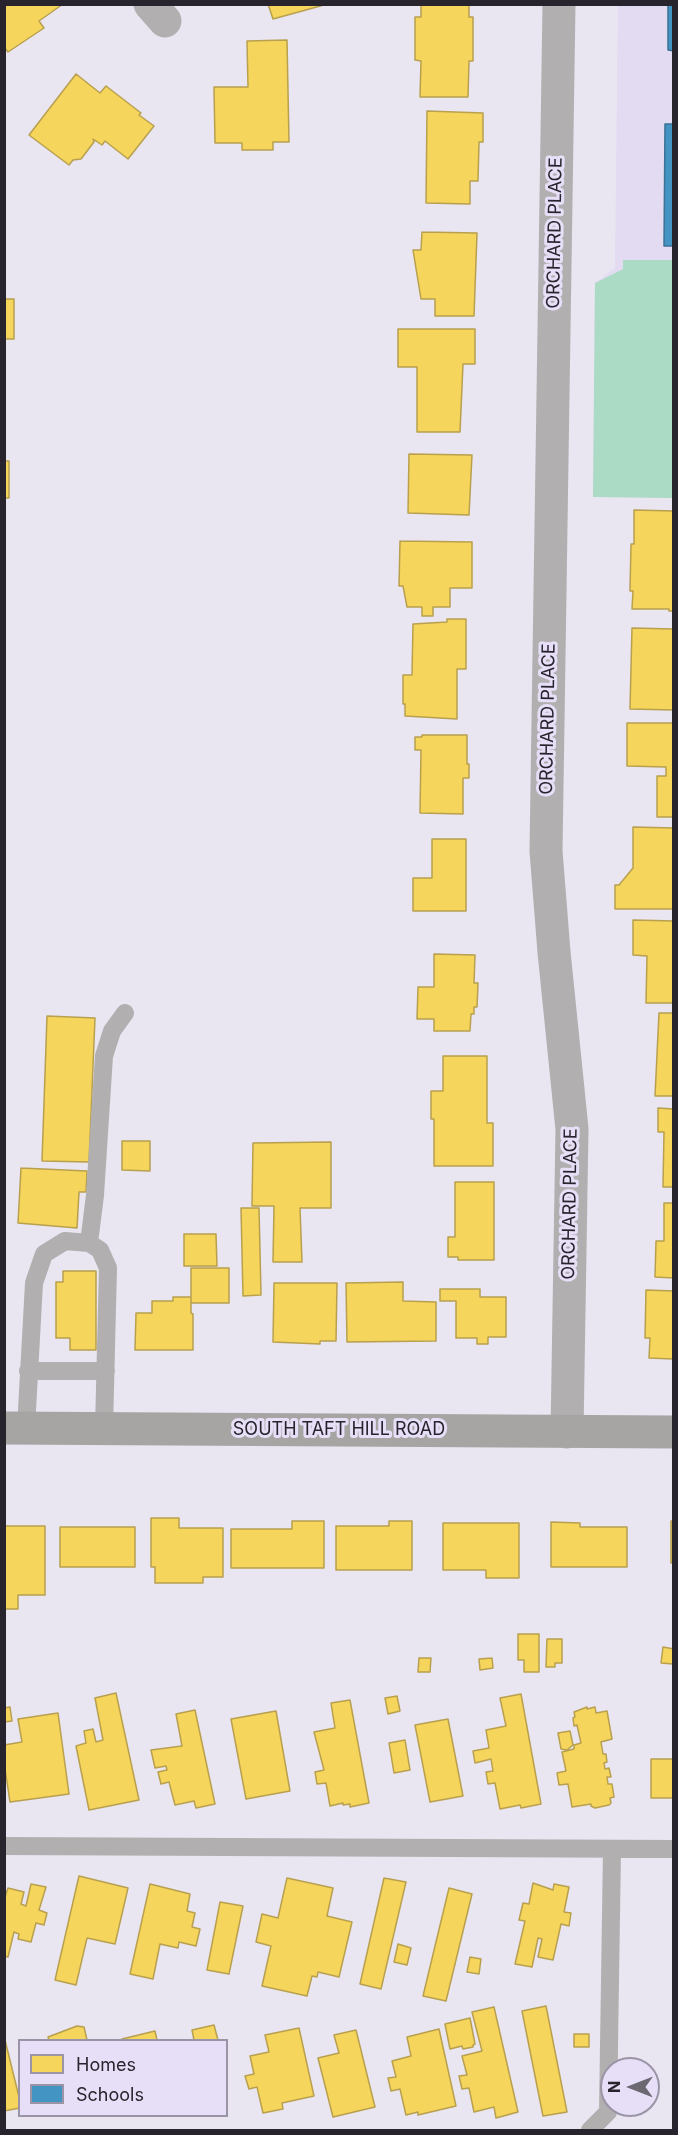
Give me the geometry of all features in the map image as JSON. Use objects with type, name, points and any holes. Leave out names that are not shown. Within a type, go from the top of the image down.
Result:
[{"type":"main road","name":"SOUTH TAFT HILL ROAD","points":[[15,1428],[674,1432]]},
{"type":"street","name":"ORCHARD PLACE","points":[[559,4],[546,851],[572,1129],[567,1432]]},
{"type":"lane","points":[[89,1243],[95,1195],[104,1056],[112,1031],[125,1013]]},
{"type":"lane","points":[[15,1428],[28,1371],[34,1283],[44,1254],[65,1241],[89,1243],[100,1250],[108,1268],[104,1428]]},
{"type":"lane","points":[[28,1371],[106,1371]]},
{"type":"lane","points":[[4,1846],[674,1849]]},
{"type":"lane","points":[[590,2130],[608,2112],[612,1849]]},
{"type":"shaded area","points":[[618,5],[673,5],[673,498],[593,497],[595,283],[615,268]]},
{"type":"green space","points":[[623,260],[673,260],[673,498],[593,497],[595,283],[623,269]]},
{"type":"building: Homes","points":[[4,4],[63,4],[39,21],[44,28],[8,52],[4,47]]},
{"type":"building: Homes","points":[[268,4],[323,4],[324,5],[273,19]]},
{"type":"building: Homes","points":[[421,4],[469,4],[469,17],[473,17],[473,61],[469,61],[468,97],[420,97],[421,61],[415,60],[415,17],[421,17]]},
{"type":"building: Homes","points":[[287,40],[289,142],[273,142],[273,150],[242,150],[242,143],[215,143],[214,87],[248,87],[247,41]]},
{"type":"building: Homes","points":[[76,74],[100,93],[106,86],[154,126],[128,159],[105,141],[102,145],[93,139],[94,142],[81,159],[73,160],[69,165],[29,135]]},
{"type":"building: Homes","points":[[427,111],[483,113],[483,142],[479,142],[478,181],[470,181],[470,204],[426,203]]},
{"type":"building: Homes","points":[[422,232],[477,233],[474,316],[435,316],[435,299],[421,299],[413,250],[421,250]]},
{"type":"building: Homes","points":[[4,299],[14,299],[14,339],[5,339],[5,356]]},
{"type":"building: Homes","points":[[398,329],[475,329],[475,364],[463,364],[460,432],[417,432],[417,367],[398,367]]},
{"type":"building: Homes","points":[[409,454],[472,455],[469,515],[408,513]]},
{"type":"building: Homes","points":[[4,461],[9,461],[9,498],[4,498]]},
{"type":"building: Homes","points":[[634,510],[674,511],[674,611],[632,609],[633,591],[630,591]]},
{"type":"building: Homes","points":[[400,541],[472,542],[472,588],[450,588],[450,607],[433,607],[433,616],[422,616],[422,607],[407,607],[403,586],[399,586]]},
{"type":"building: Homes","points":[[447,619],[466,619],[466,669],[457,669],[457,719],[405,716],[403,675],[412,675],[413,624],[447,622]]},
{"type":"building: Homes","points":[[632,628],[674,629],[674,710],[630,709]]},
{"type":"building: Homes","points":[[627,723],[674,723],[674,817],[657,817],[657,776],[666,776],[666,767],[627,766]]},
{"type":"building: Homes","points":[[422,735],[467,735],[469,778],[463,778],[463,814],[420,813],[421,750],[415,750],[415,737],[422,737]]},
{"type":"building: Homes","points":[[633,827],[674,828],[674,909],[615,909],[615,885],[619,885],[633,868]]},
{"type":"building: Homes","points":[[432,839],[466,839],[466,911],[413,911],[413,878],[432,878]]},
{"type":"building: Homes","points":[[633,920],[674,921],[674,1003],[646,1003],[647,956],[633,955]]},
{"type":"building: Homes","points":[[434,954],[475,955],[474,983],[478,983],[477,1007],[474,1007],[474,1014],[471,1014],[470,1031],[434,1031],[434,1019],[417,1019],[418,987],[434,987]]},
{"type":"building: Homes","points":[[659,1013],[674,1013],[674,1096],[655,1096]]},
{"type":"building: Homes","points":[[47,1016],[95,1018],[89,1162],[42,1161]]},
{"type":"building: Homes","points":[[443,1056],[487,1056],[487,1123],[493,1123],[493,1166],[434,1166],[434,1119],[431,1119],[431,1091],[443,1091]]},
{"type":"building: Homes","points":[[658,1108],[674,1109],[674,1187],[663,1187],[664,1132],[658,1132]]},
{"type":"building: Homes","points":[[122,1141],[150,1141],[150,1171],[122,1170]]},
{"type":"building: Homes","points":[[331,1142],[331,1208],[300,1208],[302,1262],[273,1262],[274,1206],[252,1206],[253,1143]]},
{"type":"building: Homes","points":[[21,1168],[87,1171],[86,1192],[79,1192],[77,1228],[18,1223]]},
{"type":"building: Homes","points":[[455,1182],[494,1182],[494,1260],[458,1260],[458,1257],[448,1257],[448,1237],[455,1237]]},
{"type":"building: Homes","points":[[664,1203],[674,1203],[674,1278],[655,1277],[656,1241],[664,1241]]},
{"type":"building: Homes","points":[[241,1208],[259,1208],[261,1295],[243,1296]]},
{"type":"building: Homes","points":[[184,1234],[216,1234],[217,1266],[184,1266]]},
{"type":"building: Homes","points":[[191,1268],[229,1268],[229,1303],[191,1303]]},
{"type":"building: Homes","points":[[63,1271],[96,1271],[96,1350],[70,1350],[70,1338],[56,1338],[56,1282],[63,1282]]},
{"type":"building: Homes","points":[[403,1282],[403,1301],[436,1302],[436,1341],[347,1342],[346,1283]]},
{"type":"building: Homes","points":[[274,1283],[337,1283],[336,1341],[320,1341],[320,1344],[273,1342]]},
{"type":"building: Homes","points":[[440,1289],[480,1289],[480,1297],[506,1297],[506,1337],[488,1337],[488,1344],[477,1344],[477,1338],[456,1338],[456,1301],[440,1301]]},
{"type":"building: Homes","points":[[646,1290],[674,1291],[674,1362],[673,1359],[649,1358],[650,1338],[645,1338]]},
{"type":"building: Homes","points":[[173,1297],[191,1297],[193,1350],[135,1350],[136,1313],[152,1313],[152,1301],[173,1301]]},
{"type":"building: Homes","points":[[151,1518],[179,1518],[179,1528],[223,1528],[223,1577],[203,1577],[203,1583],[155,1583],[155,1567],[151,1567]]},
{"type":"building: Homes","points":[[292,1521],[324,1521],[324,1568],[231,1568],[231,1529],[292,1529]]},
{"type":"building: Homes","points":[[389,1521],[412,1521],[412,1570],[336,1570],[336,1526],[389,1526]]},
{"type":"building: Homes","points":[[671,1521],[674,1521],[674,1563],[671,1563]]},
{"type":"building: Homes","points":[[551,1522],[580,1523],[580,1527],[627,1527],[627,1567],[551,1567]]},
{"type":"building: Homes","points":[[443,1523],[519,1523],[519,1578],[486,1578],[486,1570],[443,1570]]},
{"type":"building: Homes","points":[[4,1526],[45,1526],[45,1595],[18,1595],[18,1609],[4,1609]]},
{"type":"building: Homes","points":[[60,1527],[135,1527],[135,1567],[60,1567]]},
{"type":"building: Homes","points":[[518,1634],[539,1634],[539,1672],[524,1672],[524,1660],[518,1660]]},
{"type":"building: Homes","points":[[547,1639],[562,1639],[562,1663],[555,1663],[555,1667],[546,1667]]},
{"type":"building: Homes","points":[[663,1647],[674,1649],[673,1664],[661,1663]]},
{"type":"building: Homes","points":[[419,1658],[431,1658],[430,1672],[418,1672]]},
{"type":"building: Homes","points":[[492,1658],[493,1668],[480,1670],[479,1659]]},
{"type":"building: Homes","points":[[116,1693],[139,1800],[89,1810],[76,1746],[86,1743],[84,1731],[93,1729],[96,1742],[103,1740],[95,1698]]},
{"type":"building: Homes","points":[[521,1694],[541,1804],[500,1809],[495,1783],[488,1784],[486,1772],[493,1771],[491,1759],[475,1763],[473,1751],[489,1748],[486,1730],[506,1726],[500,1698]]},
{"type":"building: Homes","points":[[397,1696],[400,1711],[388,1714],[385,1698]]},
{"type":"building: Homes","points":[[350,1700],[369,1803],[350,1807],[350,1804],[343,1805],[343,1803],[330,1806],[326,1783],[317,1784],[315,1772],[324,1770],[314,1732],[335,1728],[331,1703]]},
{"type":"building: Homes","points":[[10,1707],[12,1721],[4,1722],[4,1708]]},
{"type":"building: Homes","points":[[587,1707],[587,1709],[595,1707],[596,1713],[607,1711],[612,1739],[601,1742],[603,1754],[606,1754],[605,1769],[609,1768],[611,1777],[607,1777],[608,1784],[612,1784],[614,1797],[610,1798],[609,1805],[595,1808],[591,1804],[572,1807],[568,1784],[559,1785],[557,1773],[566,1771],[562,1752],[574,1749],[574,1745],[581,1743],[577,1725],[574,1726],[574,1712]]},
{"type":"building: Homes","points":[[195,1710],[215,1804],[196,1808],[194,1801],[175,1805],[169,1782],[161,1784],[158,1772],[167,1770],[166,1766],[155,1768],[151,1750],[182,1746],[176,1714]]},
{"type":"building: Homes","points":[[276,1711],[290,1791],[246,1799],[231,1719]]},
{"type":"building: Homes","points":[[58,1713],[69,1794],[10,1802],[4,1745],[22,1742],[18,1719]]},
{"type":"building: Homes","points":[[448,1719],[463,1796],[430,1802],[415,1725]]},
{"type":"building: Homes","points":[[570,1731],[573,1745],[567,1750],[561,1749],[558,1733]]},
{"type":"building: Homes","points":[[405,1740],[410,1770],[394,1773],[389,1743]]},
{"type":"building: Homes","points":[[651,1759],[674,1759],[674,1798],[651,1798]]},
{"type":"building: Homes","points":[[79,1876],[128,1888],[115,1944],[87,1938],[76,1985],[55,1980]]},
{"type":"building: Homes","points":[[287,1878],[333,1888],[327,1916],[352,1922],[339,1977],[318,1972],[317,1977],[312,1976],[307,1996],[262,1986],[271,1946],[256,1942],[262,1914],[278,1918]]},
{"type":"building: Homes","points":[[384,1878],[406,1882],[381,1989],[360,1984]]},
{"type":"building: Homes","points":[[533,1883],[553,1890],[554,1884],[569,1887],[564,1912],[571,1913],[569,1926],[561,1924],[553,1960],[538,1957],[542,1939],[538,1938],[532,1967],[515,1964],[525,1921],[519,1920],[523,1903],[529,1904]]},
{"type":"building: Homes","points":[[31,1884],[46,1887],[39,1910],[47,1913],[44,1925],[36,1923],[31,1942],[18,1939],[19,1934],[14,1932],[8,1957],[4,1956],[4,1900],[8,1888],[24,1892],[21,1904],[26,1906]]},
{"type":"building: Homes","points":[[150,1884],[190,1894],[187,1911],[195,1913],[192,1927],[200,1929],[196,1946],[179,1942],[178,1948],[160,1944],[153,1979],[130,1974]]},
{"type":"building: Homes","points":[[449,1888],[472,1894],[446,2001],[423,1996]]},
{"type":"building: Homes","points":[[220,1902],[243,1906],[229,1974],[207,1970]]},
{"type":"building: Homes","points":[[398,1944],[411,1948],[407,1965],[394,1962]]},
{"type":"building: Homes","points":[[470,1957],[481,1959],[479,1974],[467,1972]]},
{"type":"building: Homes","points":[[546,2006],[567,2112],[543,2116],[522,2011]]},
{"type":"building: Homes","points":[[494,2007],[518,2112],[496,2118],[494,2107],[474,2112],[469,2088],[462,2089],[459,2076],[467,2075],[462,2056],[482,2051],[472,2012]]},
{"type":"building: Homes","points":[[470,2018],[475,2044],[473,2047],[463,2049],[462,2046],[450,2049],[445,2024]]},
{"type":"building: Homes","points":[[214,2025],[218,2039],[194,2039],[192,2030]]},
{"type":"building: Homes","points":[[77,2026],[84,2027],[87,2039],[49,2039],[48,2037]]},
{"type":"building: Homes","points":[[299,2028],[314,2096],[282,2103],[283,2109],[263,2113],[257,2087],[249,2089],[245,2076],[254,2074],[250,2056],[269,2052],[265,2035]]},
{"type":"building: Homes","points":[[439,2029],[456,2106],[418,2115],[418,2112],[406,2115],[400,2089],[391,2091],[388,2078],[396,2077],[392,2061],[411,2056],[407,2037]]},
{"type":"building: Homes","points":[[356,2030],[375,2107],[333,2117],[318,2058],[339,2053],[334,2035]]},
{"type":"building: Homes","points":[[155,2031],[157,2039],[122,2039]]},
{"type":"building: Homes","points":[[574,2034],[589,2034],[589,2047],[574,2047]]},
{"type":"building: Homes","points":[[4,2036],[18,2093],[18,2108],[4,2111]]},
{"type":"building: Schools","points":[[668,4],[674,4],[674,51],[668,50]]},
{"type":"building: Schools","points":[[665,124],[674,124],[674,246],[664,246]]}]
